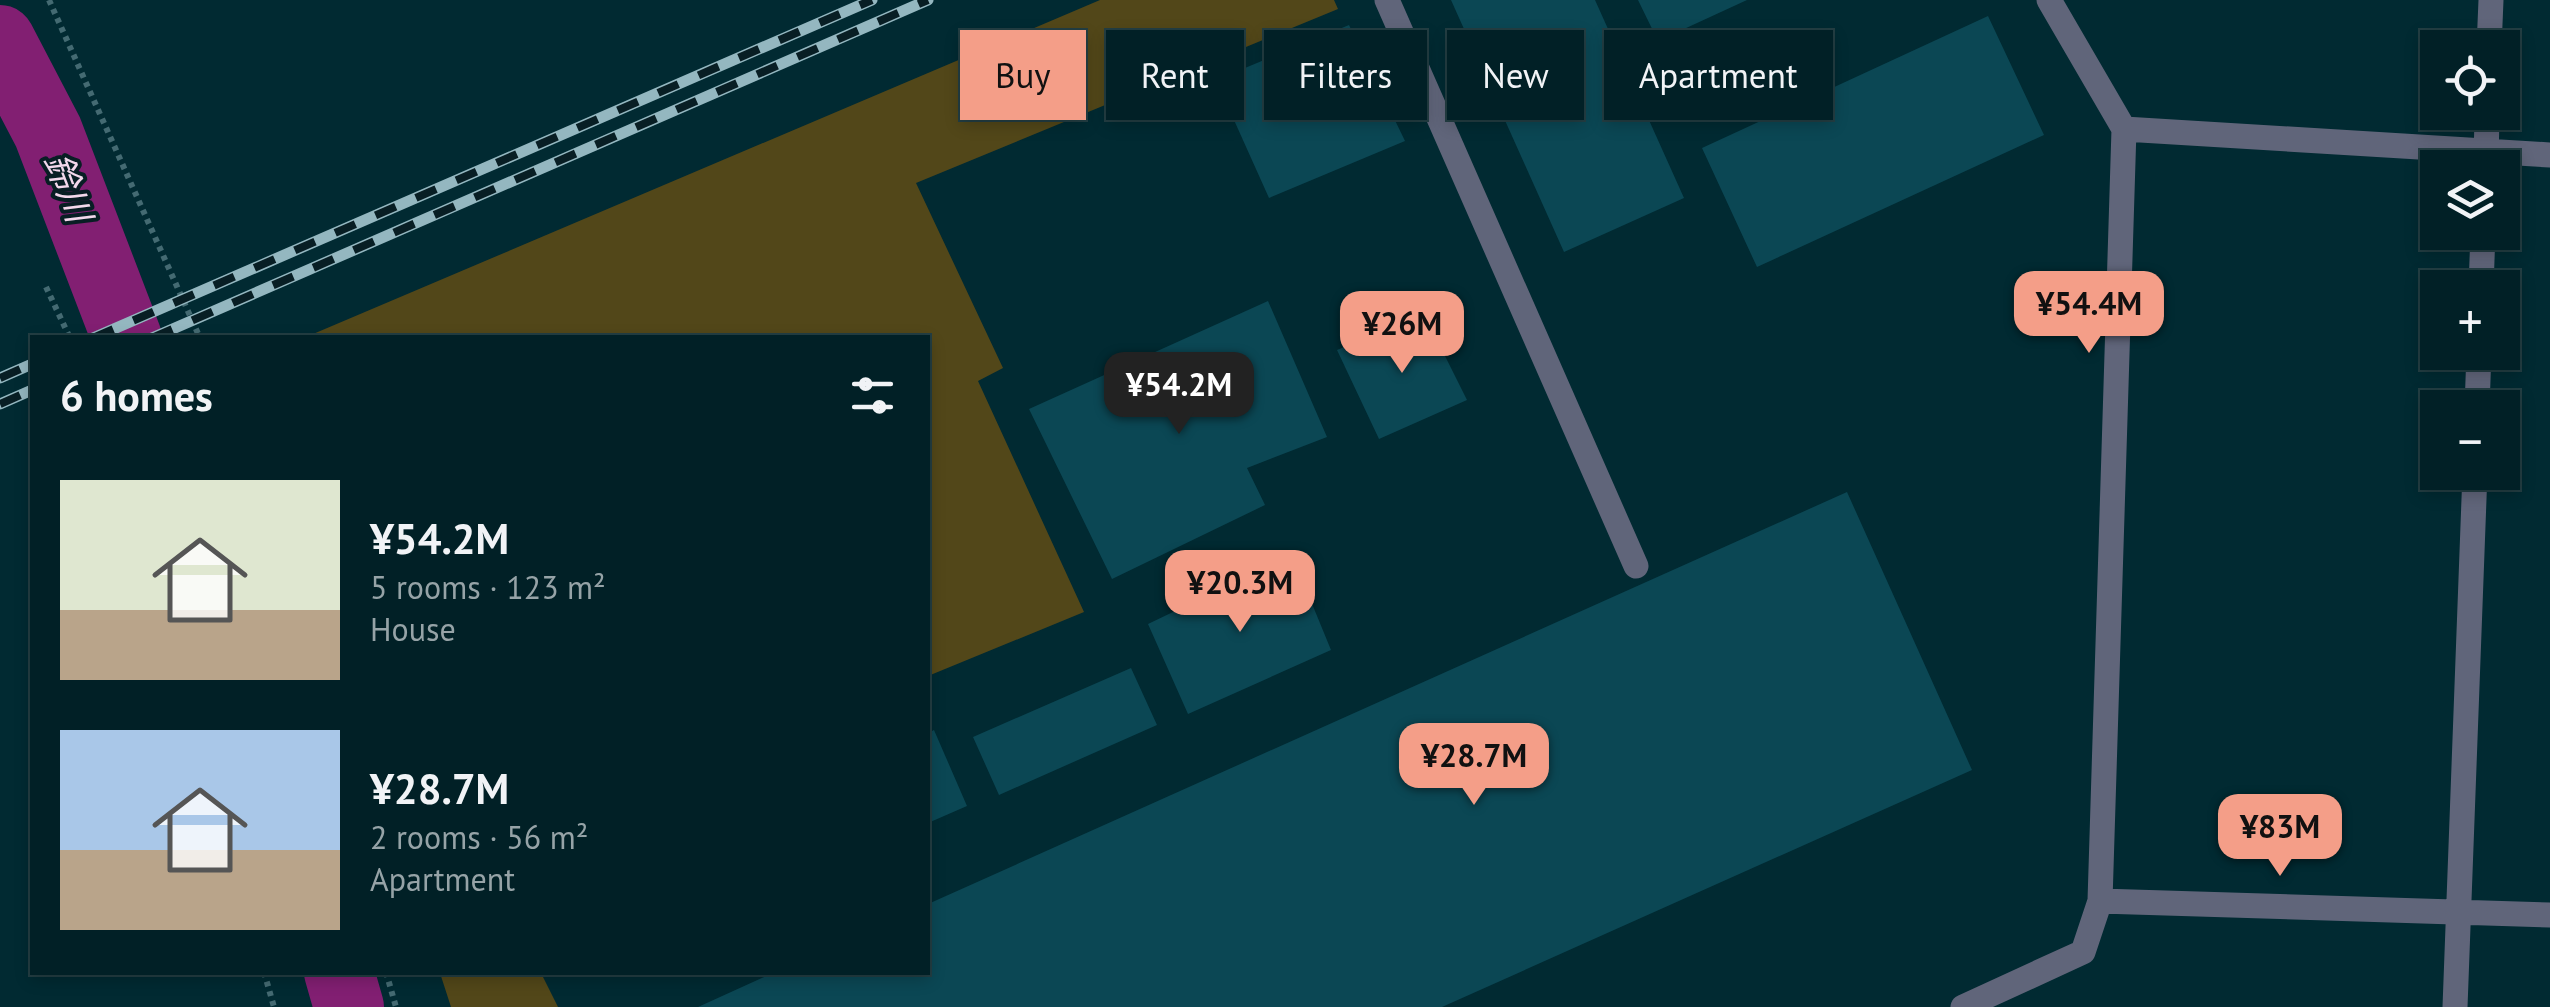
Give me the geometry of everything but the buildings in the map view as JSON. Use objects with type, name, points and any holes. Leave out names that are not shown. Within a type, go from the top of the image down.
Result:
[{"type":"street","points":[[1387,0],[1636,566]]},
{"type":"street","points":[[1963,1007],[2083,952],[2100,901],[2124,129],[2050,0]]},
{"type":"street","points":[[2490,30],[2491,0]]},
{"type":"street","points":[[2124,129],[2420,154]]},
{"type":"street","points":[[2520,157],[2550,154]]},
{"type":"street","points":[[2455,1007],[2473,490]]},
{"type":"street","points":[[2100,901],[2550,915]]},
{"type":"path","points":[[48,0],[166,253],[199,335]]},
{"type":"path","points":[[46,287],[69,335]]},
{"type":"path","points":[[265,975],[274,1007]]},
{"type":"path","points":[[387,975],[396,1007]]},
{"type":"shaded area","points":[[1100,0],[1334,0],[1338,9],[1287,30],[1264,30],[1264,40],[1244,48],[1244,30],[1106,30],[1106,105],[1086,113],[1086,30],[1029,30]]},
{"type":"shaded area","points":[[960,59],[960,120],[1069,120],[916,183],[1003,368],[978,381],[1084,612],[930,675],[930,335],[311,335]]},
{"type":"shaded area","points":[[441,975],[542,975],[558,1007],[451,1007]]},
{"type":"waterway","name":"鈴川","points":[[0,40],[48,132],[126,335]]},
{"type":"waterway","name":"鈴川","points":[[340,975],[349,1007]]},
{"type":"railway","points":[[100,335],[872,0]]},
{"type":"railway","points":[[159,335],[928,0]]},
{"type":"railway","points":[[0,378],[30,365]]},
{"type":"railway","points":[[0,404],[30,391]]}]
